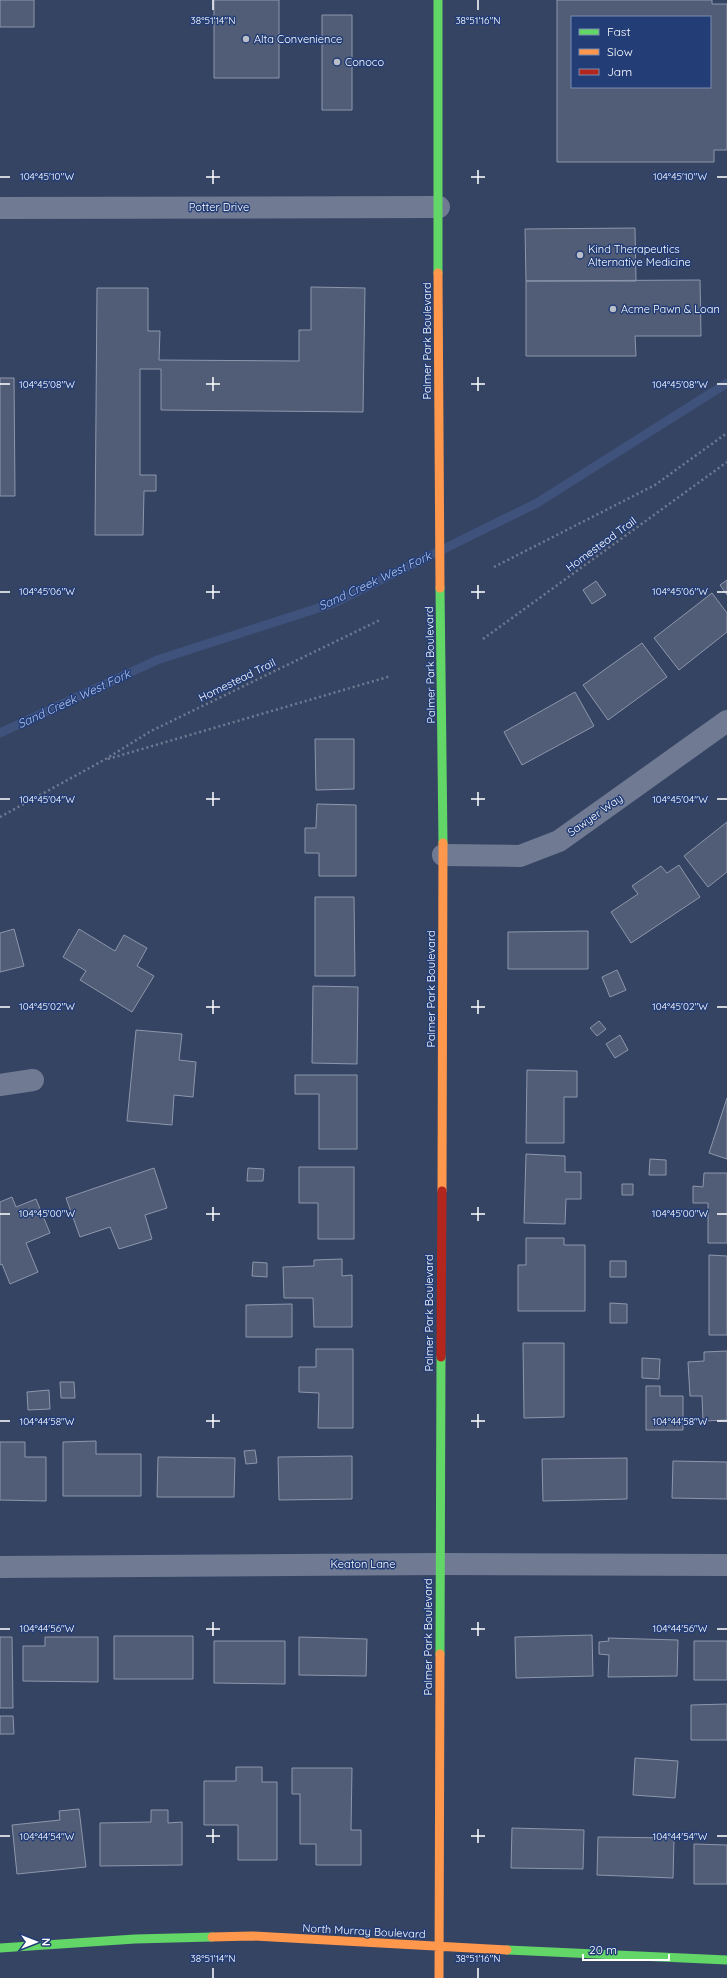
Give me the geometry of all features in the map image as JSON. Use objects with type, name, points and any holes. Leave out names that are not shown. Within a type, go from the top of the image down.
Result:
[{"type":"main road","name":"Palmer Park Boulevard","points":[[438,0],[439,483],[443,855],[439,1978]]},
{"type":"main road","name":"North Murray Boulevard","points":[[0,1948],[135,1938],[252,1936],[439,1948],[727,1960]]},
{"type":"street","name":"Potter Drive","points":[[0,208],[439,207]]},
{"type":"street","name":"Sawyer Way","points":[[443,855],[520,856],[559,841],[727,721]]},
{"type":"street","points":[[0,1086],[33,1080]]},
{"type":"street","name":"Keaton Lane","points":[[0,1567],[727,1564]]},
{"type":"path","name":"Homestead Trail","points":[[494,567],[655,485],[727,433]]},
{"type":"path","name":"Homestead Trail","points":[[483,639],[727,462]]},
{"type":"path","name":"Homestead Trail","points":[[0,817],[104,760],[152,731],[380,620]]},
{"type":"path","name":"Homestead Trail","points":[[104,760],[391,676]]},
{"type":"building","points":[[0,0],[34,0],[34,27],[0,27]]},
{"type":"building","name":"Alta Convenience","points":[[214,0],[279,0],[279,78],[214,78]]},
{"type":"building","points":[[557,0],[712,0],[712,4],[727,4],[727,150],[714,150],[714,162],[557,162]]},
{"type":"building","name":"Conoco","points":[[322,15],[352,15],[352,110],[322,110]]},
{"type":"building","name":"Kind Therapeutics Alternative Medicine","points":[[635,228],[636,281],[526,281],[525,229]]},
{"type":"building","name":"Acme Pawn & Loan","points":[[700,280],[701,336],[635,336],[636,356],[526,356],[526,281]]},
{"type":"building","points":[[311,287],[365,288],[363,412],[161,410],[161,369],[140,369],[140,475],[156,475],[156,491],[144,491],[143,535],[95,535],[97,288],[148,288],[148,331],[160,331],[159,360],[299,361],[299,330],[311,330]]},
{"type":"building","points":[[0,378],[14,378],[15,496],[0,496]]},
{"type":"building","points":[[727,580],[727,595],[720,585]]},
{"type":"building","points":[[596,581],[606,595],[592,604],[583,590]]},
{"type":"building","points":[[712,593],[727,613],[727,632],[679,670],[654,638]]},
{"type":"building","points":[[642,643],[667,677],[608,720],[583,685]]},
{"type":"building","points":[[575,692],[594,726],[522,765],[504,732]]},
{"type":"building","points":[[315,739],[354,739],[354,789],[316,790]]},
{"type":"building","points":[[317,804],[356,805],[356,876],[319,876],[319,853],[305,853],[305,828],[316,828]]},
{"type":"building","points":[[727,822],[727,872],[708,887],[684,856]]},
{"type":"building","points":[[679,865],[700,897],[631,943],[611,912],[638,894],[632,886],[661,866],[667,873]]},
{"type":"building","points":[[315,897],[354,897],[355,976],[315,976]]},
{"type":"building","points":[[14,929],[24,966],[0,972],[0,933]]},
{"type":"building","points":[[79,929],[115,951],[124,935],[147,948],[137,966],[154,976],[132,1012],[80,980],[86,971],[63,957]]},
{"type":"building","points":[[588,931],[588,969],[508,969],[508,932]]},
{"type":"building","points":[[617,970],[626,990],[610,997],[602,977]]},
{"type":"building","points":[[313,986],[358,987],[357,1064],[312,1063]]},
{"type":"building","points":[[599,1021],[606,1029],[597,1036],[590,1028]]},
{"type":"building","points":[[136,1030],[182,1034],[179,1060],[196,1062],[193,1097],[174,1095],[172,1125],[127,1121]]},
{"type":"building","points":[[620,1035],[628,1050],[615,1058],[606,1044]]},
{"type":"building","points":[[527,1070],[577,1071],[577,1097],[564,1097],[564,1143],[526,1143]]},
{"type":"building","points":[[295,1075],[357,1075],[357,1149],[319,1149],[319,1094],[295,1094]]},
{"type":"building","points":[[727,1098],[727,1159],[709,1153]]},
{"type":"building","points":[[526,1154],[565,1156],[565,1172],[581,1172],[581,1199],[566,1199],[565,1224],[524,1223]]},
{"type":"building","points":[[650,1159],[666,1160],[666,1175],[649,1175]]},
{"type":"building","points":[[299,1167],[354,1167],[354,1239],[318,1239],[318,1203],[299,1203]]},
{"type":"building","points":[[154,1168],[167,1208],[145,1215],[152,1239],[119,1249],[110,1227],[80,1237],[66,1198]]},
{"type":"building","points":[[248,1168],[264,1169],[263,1181],[247,1181]]},
{"type":"building","points":[[704,1173],[727,1173],[727,1243],[708,1243],[708,1203],[693,1203],[693,1186],[703,1187]]},
{"type":"building","points":[[622,1184],[633,1184],[633,1195],[622,1195]]},
{"type":"building","points":[[12,1197],[16,1207],[36,1199],[50,1233],[26,1243],[38,1272],[10,1284],[2,1264],[0,1265],[0,1202]]},
{"type":"building","points":[[526,1238],[564,1238],[564,1245],[585,1245],[585,1311],[518,1311],[518,1265],[526,1265]]},
{"type":"building","points":[[709,1255],[727,1256],[727,1335],[709,1335]]},
{"type":"building","points":[[342,1259],[342,1276],[352,1275],[352,1327],[314,1327],[313,1298],[284,1298],[283,1267],[314,1266],[314,1260]]},
{"type":"building","points":[[610,1261],[626,1261],[626,1277],[610,1277]]},
{"type":"building","points":[[253,1262],[267,1263],[267,1277],[252,1276]]},
{"type":"building","points":[[610,1303],[627,1304],[627,1323],[610,1323]]},
{"type":"building","points":[[292,1304],[292,1337],[246,1337],[246,1305]]},
{"type":"building","points":[[523,1343],[564,1343],[564,1417],[524,1418]]},
{"type":"building","points":[[316,1349],[353,1349],[353,1428],[318,1428],[319,1393],[299,1392],[299,1367],[316,1367]]},
{"type":"building","points":[[727,1351],[727,1420],[703,1421],[702,1396],[690,1396],[688,1362],[704,1361],[704,1352]]},
{"type":"building","points":[[642,1358],[660,1359],[659,1379],[642,1378]]},
{"type":"building","points":[[60,1382],[74,1382],[75,1398],[61,1398]]},
{"type":"building","points":[[646,1386],[660,1386],[660,1396],[683,1396],[683,1430],[646,1430]]},
{"type":"building","points":[[49,1390],[50,1409],[28,1410],[27,1392]]},
{"type":"building","points":[[96,1441],[96,1454],[141,1454],[141,1496],[63,1496],[63,1442]]},
{"type":"building","points":[[0,1442],[25,1442],[25,1457],[46,1457],[46,1501],[0,1500]]},
{"type":"building","points":[[255,1450],[257,1463],[246,1464],[244,1451]]},
{"type":"building","points":[[352,1456],[352,1499],[279,1500],[278,1457]]},
{"type":"building","points":[[158,1457],[235,1458],[234,1497],[157,1497]]},
{"type":"building","points":[[627,1458],[627,1499],[543,1501],[542,1459]]},
{"type":"building","points":[[673,1461],[727,1462],[727,1499],[672,1498]]},
{"type":"building","points":[[592,1635],[593,1676],[516,1678],[515,1637]]},
{"type":"building","points":[[114,1636],[193,1636],[193,1679],[114,1679]]},
{"type":"building","points":[[0,1637],[12,1637],[13,1708],[0,1708]]},
{"type":"building","points":[[45,1637],[98,1637],[98,1682],[23,1681],[23,1646],[45,1646]]},
{"type":"building","points":[[299,1637],[367,1639],[366,1676],[299,1675]]},
{"type":"building","points":[[608,1638],[678,1640],[677,1676],[608,1677],[609,1655],[599,1654],[599,1642],[609,1641]]},
{"type":"building","points":[[214,1641],[285,1641],[285,1684],[214,1683]]},
{"type":"building","points":[[694,1641],[727,1641],[727,1680],[694,1680]]},
{"type":"building","points":[[727,1704],[727,1740],[691,1740],[691,1705]]},
{"type":"building","points":[[0,1716],[13,1716],[14,1734],[0,1734]]},
{"type":"building","points":[[635,1758],[678,1761],[675,1798],[633,1795]]},
{"type":"building","points":[[236,1767],[262,1767],[262,1782],[277,1782],[277,1860],[238,1860],[238,1825],[204,1825],[204,1781],[236,1781]]},
{"type":"building","points":[[292,1768],[352,1768],[351,1830],[361,1830],[361,1865],[316,1865],[316,1844],[300,1844],[300,1794],[292,1794]]},
{"type":"building","points":[[79,1809],[86,1867],[17,1874],[12,1825],[60,1820],[59,1811]]},
{"type":"building","points":[[151,1810],[168,1810],[168,1823],[182,1822],[182,1865],[100,1866],[100,1823],[151,1822]]},
{"type":"building","points":[[512,1828],[584,1830],[583,1869],[511,1868]]},
{"type":"building","points":[[598,1837],[674,1838],[673,1878],[597,1875]]},
{"type":"building","points":[[694,1844],[727,1845],[727,1884],[694,1884]]},
{"type":"waterway","name":"Sand Creek West Fork","points":[[0,733],[157,660],[334,603],[537,503],[727,383]]},
{"type":"traffic: fast","points":[[438,0],[438,273]]},
{"type":"traffic: fast","points":[[440,588],[443,843]]},
{"type":"traffic: fast","points":[[440,1654],[441,1357]]},
{"type":"traffic: fast","points":[[0,1948],[135,1939],[212,1937]]},
{"type":"traffic: fast","points":[[507,1950],[727,1960]]},
{"type":"traffic: slow","points":[[438,273],[440,588]]},
{"type":"traffic: slow","points":[[442,1191],[443,843]]},
{"type":"traffic: slow","points":[[439,1978],[440,1654]]},
{"type":"traffic: slow","points":[[212,1937],[252,1936],[507,1950]]},
{"type":"traffic: jam","points":[[441,1357],[442,1191]]},
{"type":"place","name":"Alta Convenience","points":[[246,39]]},
{"type":"place","name":"Conoco","points":[[337,62]]},
{"type":"place","name":"Kind Therapeutics Alternative Medicine","points":[[580,255]]},
{"type":"place","name":"Acme Pawn & Loan","points":[[613,309]]}]
